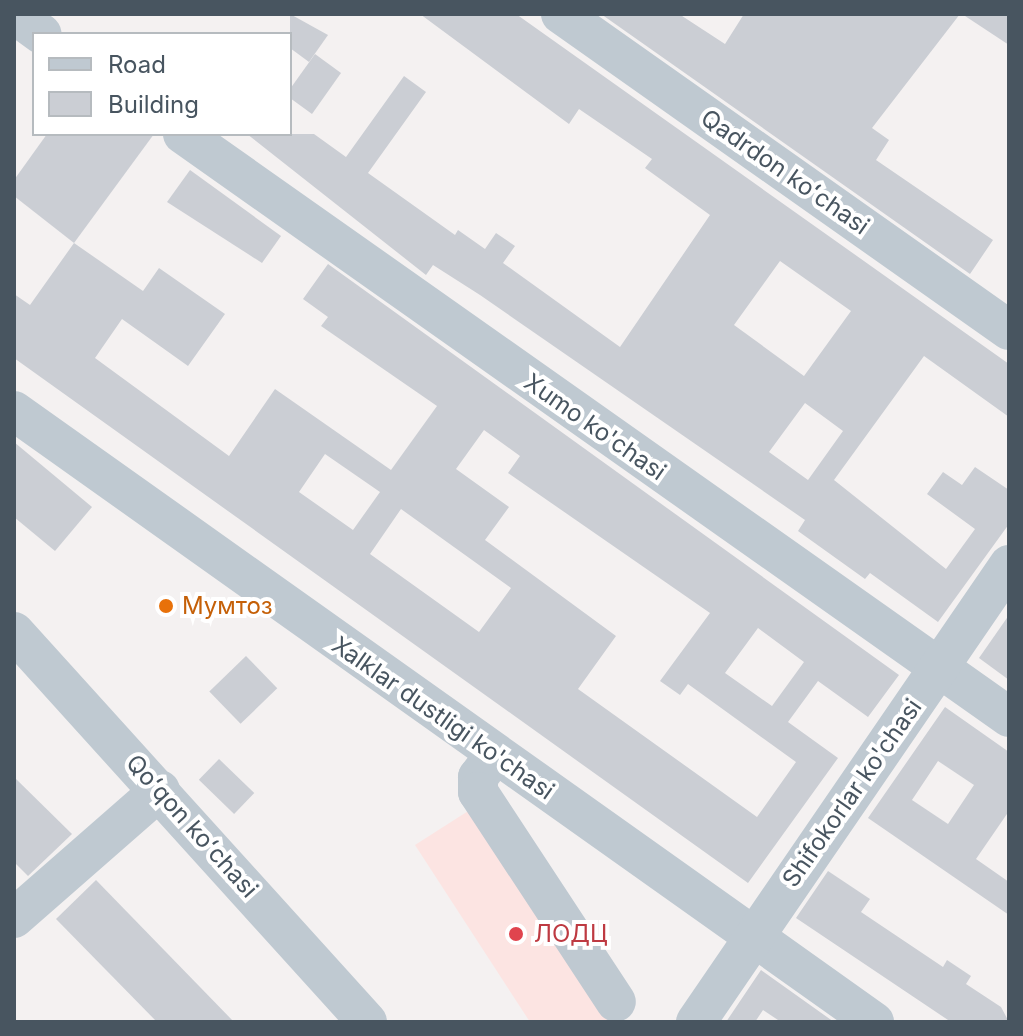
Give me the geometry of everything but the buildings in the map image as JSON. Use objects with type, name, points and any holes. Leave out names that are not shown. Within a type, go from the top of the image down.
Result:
[{"type":"street","points":[[14,14],[39,32]]},
{"type":"street","name":"Qadrdon koʻchasi","points":[[561,14],[1009,330]]},
{"type":"street","name":"Xumo ko'chasi","points":[[186,136],[937,669],[1004,711]]},
{"type":"street","name":"Xalklar dustligi ko'chasi","points":[[14,411],[874,1022]]},
{"type":"street","name":"Shifokorlar ko'chasi","points":[[696,1022],[1009,565]]},
{"type":"street","name":"Qoʻqon koʻchasi","points":[[14,632],[367,1022]]},
{"type":"street","points":[[495,754],[478,777],[478,792],[616,1002]]},
{"type":"street","points":[[14,918],[160,790]]},
{"type":"shaded area","name":"ЛОДЦ","points":[[476,806],[617,1022],[530,1022],[415,845]]},
{"type":"place","name":"Mумтоз","points":[[166,606]]},
{"type":"place","name":"ЛОДЦ","points":[[516,934]]}]
